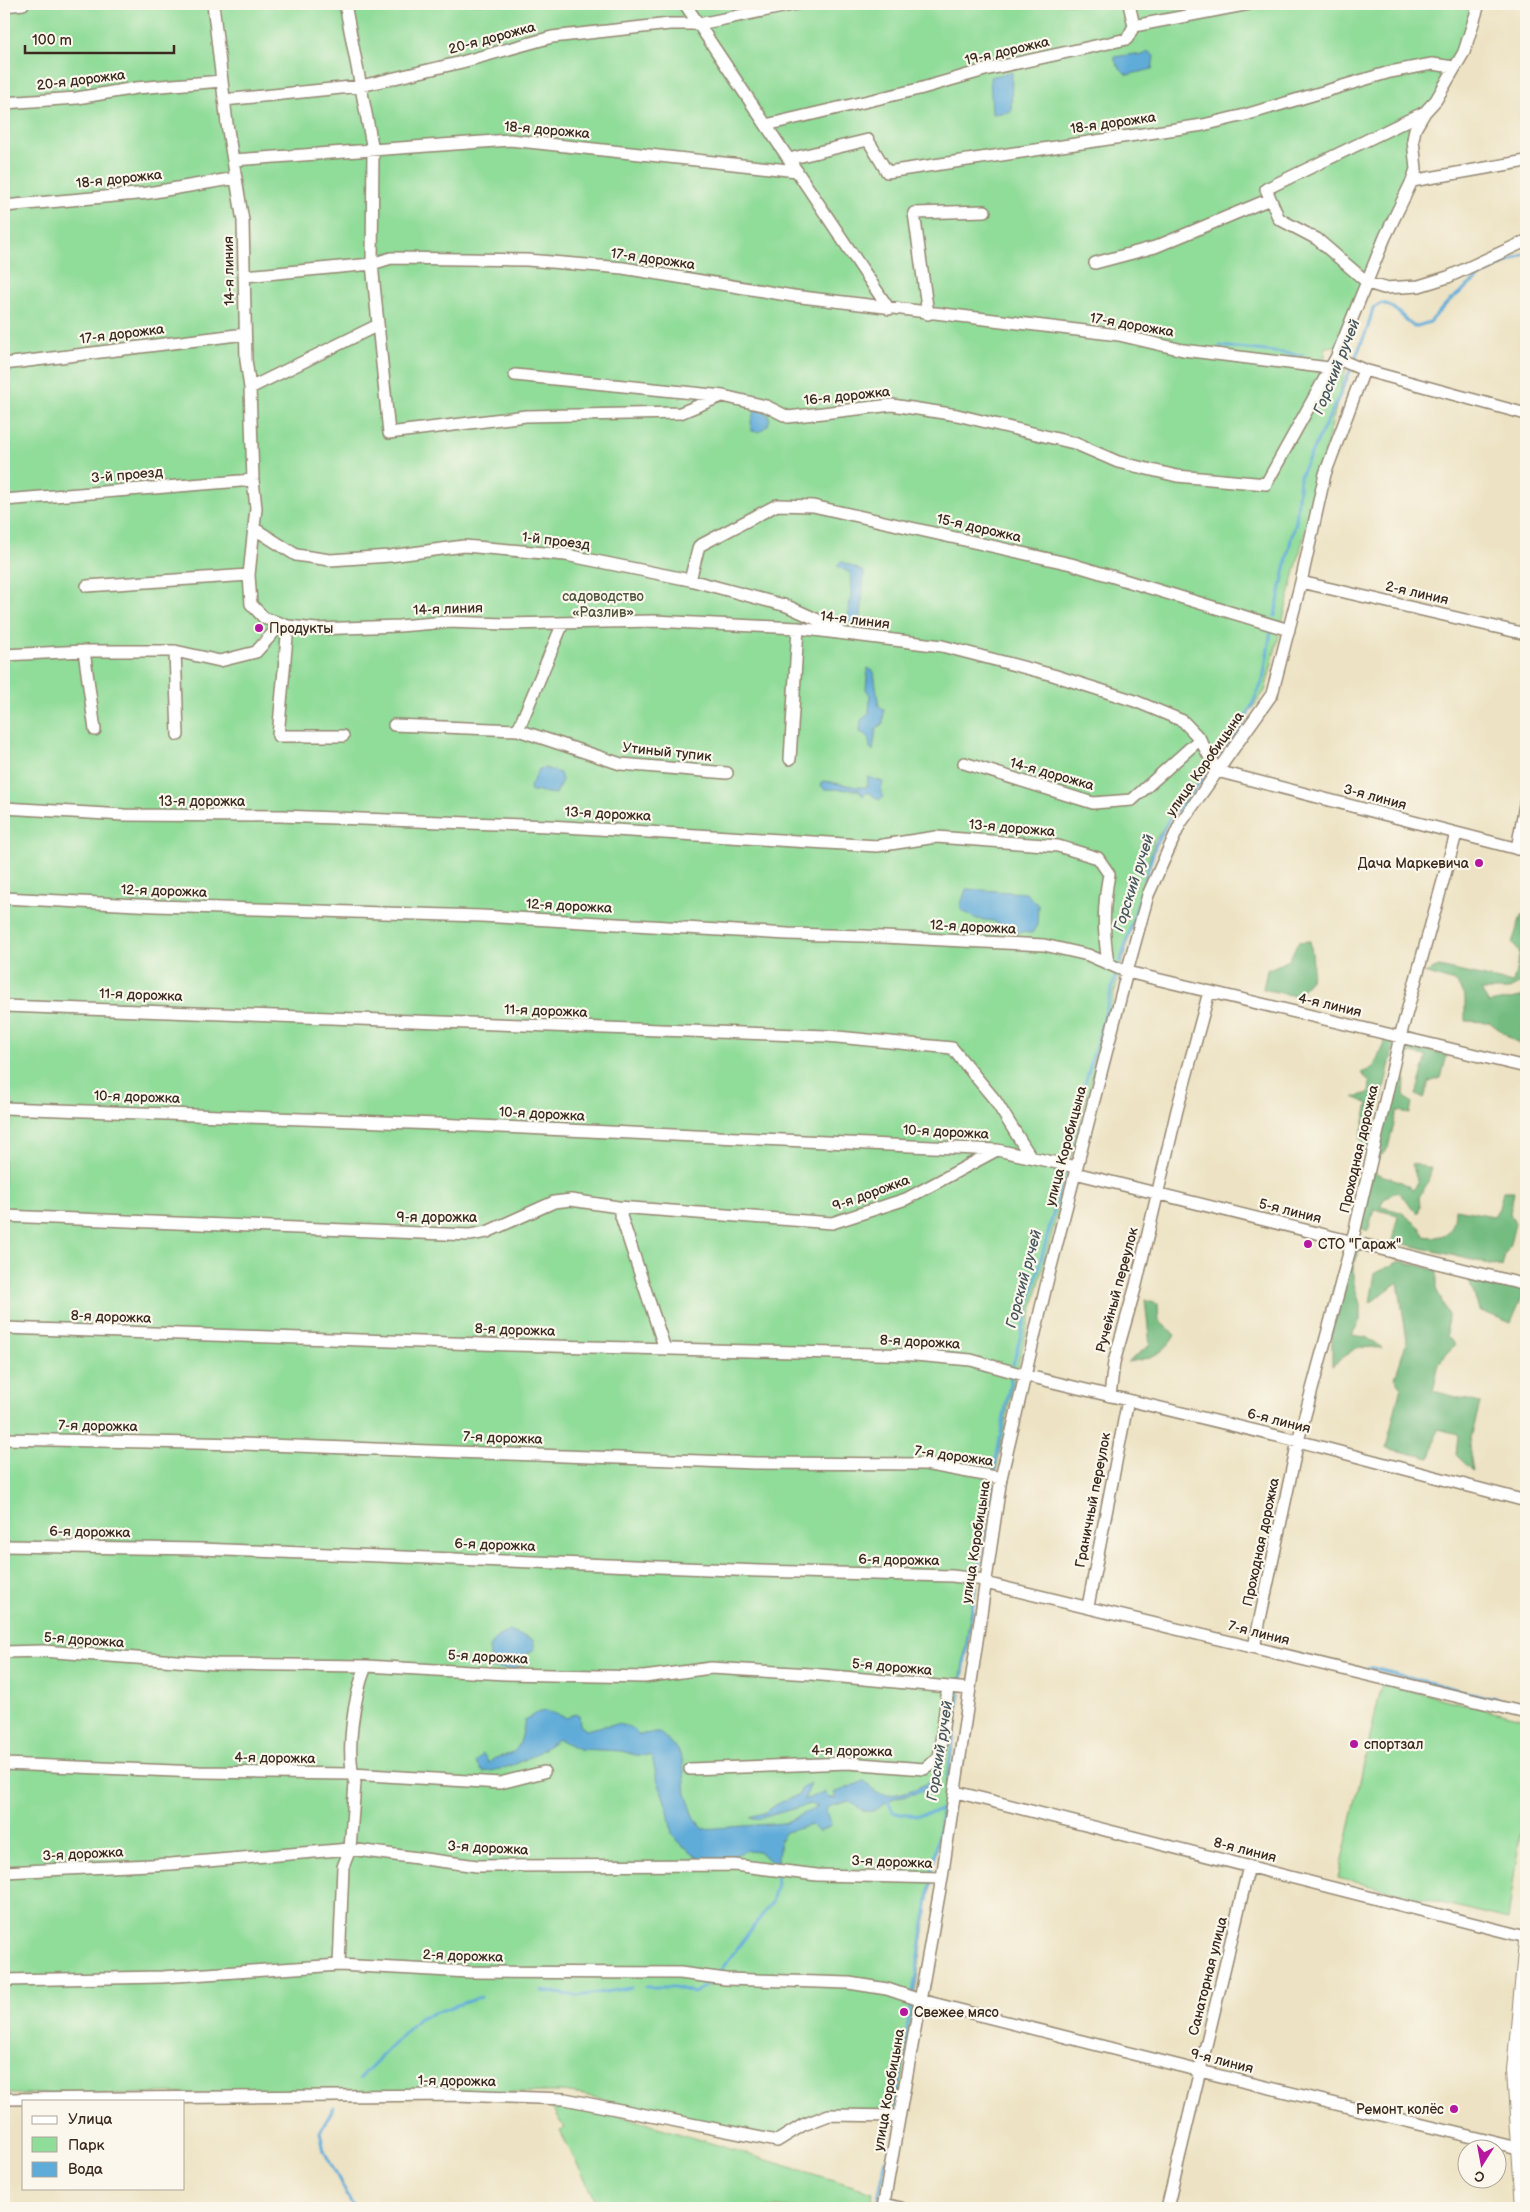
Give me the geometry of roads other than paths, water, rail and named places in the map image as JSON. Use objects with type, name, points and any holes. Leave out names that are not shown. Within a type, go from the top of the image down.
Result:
[{"type":"street","points":[[4,6],[23,4]]},
{"type":"street","name":"14-я линия","points":[[213,4],[224,100],[243,221],[245,334],[250,388],[253,480],[256,508],[249,575],[251,604],[264,618],[284,625],[316,629],[447,622],[563,623],[654,621],[798,628],[942,646],[1053,675],[1135,700],[1183,721],[1200,739],[1217,771]]},
{"type":"street","points":[[345,4],[373,150],[372,264],[389,433],[526,416],[680,413],[723,396]]},
{"type":"street","points":[[685,4],[889,308]]},
{"type":"street","name":"20-я дорожка","points":[[224,100],[361,86],[462,62],[552,37],[670,24],[699,24],[797,4]]},
{"type":"street","points":[[1129,4],[1134,26],[1249,4]]},
{"type":"street","points":[[1329,368],[1341,360],[1385,237],[1412,181],[1416,168],[1413,140],[1414,129],[1425,112],[1436,100],[1464,52],[1479,4]]},
{"type":"street","name":"19-я дорожка","points":[[766,125],[918,90],[986,70],[1127,39],[1134,26]]},
{"type":"street","name":"18-я дорожка","points":[[789,159],[868,140],[887,172],[1203,125],[1245,115],[1390,72],[1432,64],[1454,67]]},
{"type":"street","name":"20-я дорожка","points":[[4,103],[77,98],[136,88],[222,81]]},
{"type":"street","points":[[1425,112],[1266,189],[1280,219],[1317,239],[1368,283],[1384,288],[1419,286],[1448,277],[1526,241]]},
{"type":"street","name":"18-я дорожка","points":[[233,160],[510,140],[797,171]]},
{"type":"street","points":[[1412,181],[1526,161]]},
{"type":"street","name":"18-я дорожка","points":[[4,206],[148,193],[236,178]]},
{"type":"street","points":[[1095,263],[1155,247],[1270,199]]},
{"type":"street","points":[[928,314],[914,213],[985,211]]},
{"type":"street","name":"17-я дорожка","points":[[245,276],[372,264],[391,258],[527,260],[623,268],[793,296],[1119,336],[1183,350],[1329,368]]},
{"type":"street","points":[[250,388],[378,325]]},
{"type":"street","name":"17-я дорожка","points":[[4,364],[245,334]]},
{"type":"street","points":[[1341,360],[1360,368],[1526,414]]},
{"type":"street","name":"16-я дорожка","points":[[515,375],[723,396],[766,406],[788,417],[892,405],[957,415],[1074,443],[1118,462],[1177,476],[1266,484],[1329,368]]},
{"type":"street","name":"улица Коробицына","points":[[883,2206],[956,1792],[1001,1478],[1024,1375],[1127,972],[1148,895],[1180,824],[1272,694],[1326,474],[1360,368]]},
{"type":"street","name":"3-й проезд","points":[[4,500],[253,480]]},
{"type":"street","name":"15-я дорожка","points":[[690,580],[699,546],[777,505],[813,506],[1071,564],[1289,630]]},
{"type":"street","name":"1-й проезд","points":[[255,529],[296,556],[330,560],[390,556],[464,546],[566,556],[690,580],[787,606],[851,634]]},
{"type":"street","points":[[87,586],[249,575]]},
{"type":"street","name":"2-я линия","points":[[1301,582],[1526,634]]},
{"type":"street","points":[[518,730],[563,623]]},
{"type":"street","points":[[4,655],[84,651],[175,651],[220,661],[256,652],[284,625]]},
{"type":"street","points":[[284,625],[278,736],[343,736]]},
{"type":"street","points":[[790,759],[798,628]]},
{"type":"street","points":[[84,651],[95,730]]},
{"type":"street","points":[[175,651],[178,735]]},
{"type":"street","name":"Утиный тупик","points":[[394,726],[518,730],[621,764],[727,773]]},
{"type":"street","name":"14-я дорожка","points":[[964,763],[1093,802],[1132,800],[1200,739]]},
{"type":"street","name":"3-я линия","points":[[1217,771],[1522,850]]},
{"type":"street","points":[[1522,850],[1526,799]]},
{"type":"street","name":"13-я дорожка","points":[[4,808],[124,816],[281,816],[549,826],[877,846],[936,837],[1058,846],[1098,858],[1109,874],[1104,902],[1104,934],[1108,963]]},
{"type":"street","name":"Проходная дорожка","points":[[1254,1647],[1298,1441],[1352,1242],[1400,1037],[1456,834]]},
{"type":"street","name":"12-я дорожка","points":[[4,898],[166,906],[481,916],[788,934],[1034,945],[1088,955],[1127,972]]},
{"type":"street","name":"4-я линия","points":[[1127,972],[1526,1067]]},
{"type":"street","name":"Ручейный переулок","points":[[1110,1396],[1114,1362],[1136,1285],[1157,1193],[1210,992]]},
{"type":"street","name":"11-я дорожка","points":[[4,1006],[827,1036],[952,1048],[995,1100],[1030,1156]]},
{"type":"street","name":"10-я дорожка","points":[[4,1108],[437,1124],[997,1150],[1030,1156],[1076,1170]]},
{"type":"street","name":"9-я дорожка","points":[[4,1216],[470,1235],[487,1232],[554,1202],[570,1200],[618,1207],[832,1223],[906,1199],[997,1150]]},
{"type":"street","name":"5-я линия","points":[[1076,1170],[1157,1193],[1526,1284]]},
{"type":"street","points":[[618,1207],[665,1349]]},
{"type":"street","name":"8-я дорожка","points":[[4,1328],[915,1355],[971,1360],[1024,1375]]},
{"type":"street","name":"6-я линия","points":[[1024,1375],[1298,1441],[1526,1501]]},
{"type":"street","name":"Граничный переулок","points":[[1088,1606],[1128,1400]]},
{"type":"street","name":"7-я дорожка","points":[[4,1439],[214,1444],[755,1463],[925,1464],[1001,1478]]},
{"type":"street","name":"6-я дорожка","points":[[4,1546],[201,1549],[759,1571],[952,1576],[985,1581]]},
{"type":"street","name":"7-я линия","points":[[985,1581],[1526,1714]]},
{"type":"street","name":"5-я дорожка","points":[[4,1652],[43,1652],[216,1664],[366,1666],[506,1674],[644,1677],[711,1668],[811,1674],[970,1689]]},
{"type":"street","points":[[338,1966],[343,1867],[350,1849],[355,1783],[352,1774],[352,1729],[359,1683],[366,1666]]},
{"type":"street","name":"4-я дорожка","points":[[690,1769],[848,1763],[924,1769],[939,1758],[948,1688]]},
{"type":"street","name":"4-я дорожка","points":[[4,1764],[199,1772],[352,1774],[500,1783],[544,1772]]},
{"type":"street","name":"8-я линия","points":[[956,1792],[1526,1937]]},
{"type":"street","name":"3-я дорожка","points":[[4,1872],[171,1864],[350,1849],[477,1866],[734,1865],[817,1875],[942,1878]]},
{"type":"street","name":"Санаторная улица","points":[[1167,2208],[1250,1866]]},
{"type":"street","points":[[1523,2208],[1514,2070],[1526,1942]]},
{"type":"street","name":"2-я дорожка","points":[[4,1980],[162,1977],[338,1966],[469,1972],[680,1973],[726,1979],[849,1983],[887,1989],[920,2000]]},
{"type":"street","name":"9-я линия","points":[[920,2000],[1200,2071],[1518,2148]]},
{"type":"street","name":"1-я дорожка","points":[[4,2099],[456,2096],[565,2099],[777,2140],[803,2125],[829,2115],[899,2116]]},
{"type":"street","points":[[883,2206],[901,2208]]},
{"type":"water","points":[[1149,52],[1154,56],[1152,69],[1127,75],[1117,65],[1114,57],[1135,54],[1140,56]]},
{"type":"water","points":[[1012,72],[1011,112],[992,114],[990,77]]},
{"type":"water","points":[[755,410],[764,410],[770,418],[768,425],[759,432],[752,431],[751,421]]},
{"type":"water","points":[[841,561],[864,572],[861,620],[847,623],[851,595],[850,573],[837,566]]},
{"type":"water","points":[[868,668],[874,672],[879,706],[884,710],[883,723],[876,729],[873,751],[870,748],[868,736],[860,732],[861,720],[869,714],[870,695],[866,689]]},
{"type":"water","points":[[545,768],[560,773],[562,780],[556,794],[531,791],[530,787],[539,769]]},
{"type":"water","points":[[868,777],[883,782],[881,791],[883,798],[879,800],[868,792],[863,796],[859,790],[824,789],[821,785],[824,781],[867,787]]},
{"type":"water","points":[[966,889],[1026,893],[1038,905],[1037,925],[1032,933],[1015,932],[993,921],[977,919],[961,910]]},
{"type":"water","points":[[509,1631],[533,1640],[535,1649],[524,1655],[517,1670],[487,1668],[490,1656],[489,1647],[497,1637]]},
{"type":"water","points":[[547,1711],[567,1718],[575,1713],[579,1715],[580,1725],[586,1730],[607,1725],[621,1725],[633,1729],[638,1734],[660,1733],[678,1750],[683,1761],[686,1794],[695,1819],[703,1829],[784,1823],[818,1807],[810,1804],[758,1819],[750,1817],[766,1812],[781,1801],[798,1796],[802,1788],[811,1784],[804,1800],[824,1792],[830,1798],[836,1798],[834,1793],[865,1781],[877,1793],[882,1795],[905,1792],[932,1780],[934,1785],[925,1791],[890,1800],[869,1812],[849,1801],[828,1807],[826,1811],[831,1826],[819,1832],[811,1825],[786,1832],[780,1840],[777,1866],[758,1851],[748,1850],[723,1860],[707,1863],[682,1845],[672,1834],[668,1811],[652,1756],[636,1755],[621,1751],[579,1749],[558,1739],[514,1765],[483,1772],[476,1763],[483,1754],[489,1763],[496,1758],[512,1753],[516,1750],[520,1741],[525,1720],[536,1713]]},
{"type":"waterway","name":"Горский ручей","points":[[1275,616],[1296,522],[1300,476],[1340,395],[1368,327],[1373,308],[1382,303],[1387,305],[1414,327],[1430,322],[1447,303],[1479,277],[1526,253]]},
{"type":"waterway","points":[[1220,346],[1302,355]]},
{"type":"waterway","name":"Горский ручей","points":[[1219,759],[1244,723],[1263,680],[1271,631]]},
{"type":"waterway","name":"Горский ручей","points":[[1120,963],[1156,844],[1168,821],[1213,768]]},
{"type":"waterway","name":"Горский ручей","points":[[1067,1160],[1083,1091],[1117,971]]},
{"type":"waterway","name":"Горский ручей","points":[[1013,1365],[1065,1169]]},
{"type":"waterway","name":"Горский ручей","points":[[994,1471],[1012,1373]]},
{"type":"waterway","name":"Горский ручей","points":[[978,1574],[993,1480]]},
{"type":"waterway","name":"Горский ручей","points":[[962,1680],[976,1584]]},
{"type":"waterway","points":[[1369,1667],[1526,1707]]},
{"type":"waterway","name":"Горский ручей","points":[[888,1801],[893,1812],[905,1815],[943,1810],[960,1694]]},
{"type":"waterway","points":[[932,1872],[943,1810]]},
{"type":"waterway","name":"Горский ручей","points":[[720,1971],[772,1902],[777,1883],[776,1872]]},
{"type":"waterway","points":[[913,1992],[931,1881]]},
{"type":"waterway","name":"Горский ручей","points":[[646,1987],[675,1987],[694,1993],[709,1983]]},
{"type":"waterway","name":"Горский ручей","points":[[542,1991],[578,1996],[631,1988]]},
{"type":"waterway","name":"Горский ручей","points":[[360,2078],[419,2018],[481,1997]]},
{"type":"waterway","points":[[895,2111],[911,2002]]},
{"type":"waterway","name":"Горский ручей","points":[[334,2107],[320,2132],[324,2151],[354,2208]]},
{"type":"waterway","points":[[876,2208],[886,2160]]},
{"type":"place","name":"Продукты","points":[[259,628]]},
{"type":"place","name":"Дача Маркевича","points":[[1479,863]]},
{"type":"place","name":"СТО \"Гараж\"","points":[[1308,1244]]},
{"type":"place","name":"спортзал","points":[[1354,1744]]},
{"type":"place","name":"Свежее мясо","points":[[904,2012]]},
{"type":"place","name":"Ремонт колёс","points":[[1454,2109]]},
{"type":"park label","name":"садоводство «Разлив»","points":[[603,604]]}]
